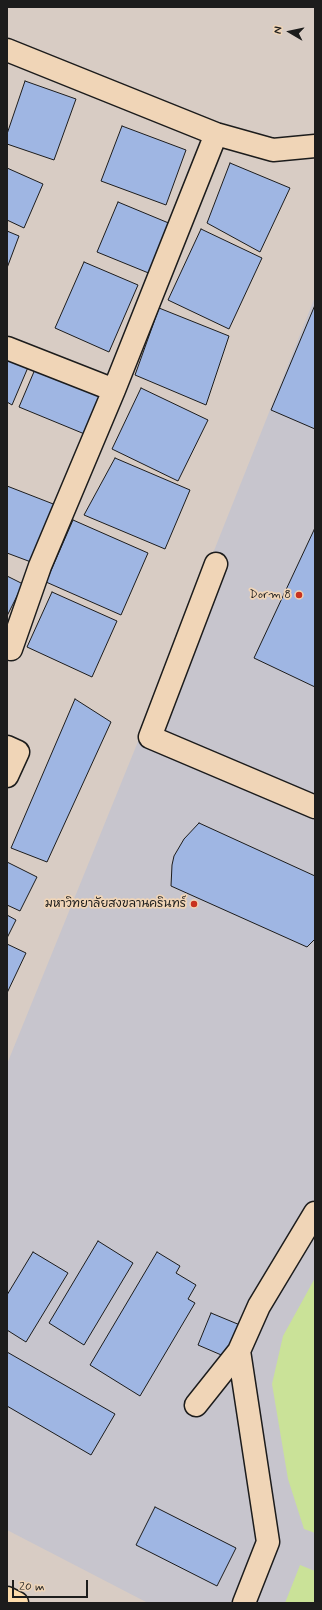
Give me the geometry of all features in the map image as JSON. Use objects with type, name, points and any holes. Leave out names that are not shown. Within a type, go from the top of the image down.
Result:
[{"type":"main road","points":[[7,1598],[17,1603]]},
{"type":"street","points":[[7,50],[216,134],[273,150],[315,146]]},
{"type":"street","points":[[11,649],[40,566],[114,390],[216,134]]},
{"type":"street","points":[[7,348],[114,390]]},
{"type":"street","points":[[216,564],[150,737],[315,807]]},
{"type":"street","points":[[7,747],[18,752],[7,776]]},
{"type":"street","points":[[196,1405],[239,1351],[259,1306],[315,1213]]},
{"type":"street","points":[[239,1351],[268,1542],[244,1603]]},
{"type":"shaded area","name":"มหาวิทยาลัยสงขลานครินทร์","points":[[315,297],[315,1603],[148,1603],[7,1530],[7,1064],[137,744]]},
{"type":"green space","points":[[315,1278],[315,1533],[304,1529],[288,1479],[272,1384],[283,1336]]},
{"type":"green space","points":[[300,1565],[315,1571],[315,1603],[285,1603]]},
{"type":"building","points":[[25,81],[76,99],[54,160],[7,144],[7,134]]},
{"type":"building","points":[[122,126],[186,150],[166,205],[101,181]]},
{"type":"building","points":[[230,163],[290,188],[260,252],[207,223]]},
{"type":"building","points":[[7,168],[43,184],[24,228],[7,220]]},
{"type":"building","points":[[118,202],[171,224],[151,274],[97,252]]},
{"type":"building","points":[[201,229],[262,258],[229,329],[168,300]]},
{"type":"building","points":[[7,231],[19,236],[7,268]]},
{"type":"building","points":[[84,262],[138,285],[109,352],[55,328]]},
{"type":"building","points":[[315,305],[315,429],[271,410]]},
{"type":"building","points":[[159,308],[229,336],[206,405],[135,375]]},
{"type":"building","points":[[7,356],[29,365],[12,405],[7,402]]},
{"type":"building","points":[[36,367],[104,395],[87,435],[19,407]]},
{"type":"building","points":[[141,388],[208,420],[178,481],[112,449]]},
{"type":"building","points":[[115,458],[190,490],[165,549],[84,515]]},
{"type":"building","points":[[7,486],[61,507],[39,565],[7,553]]},
{"type":"building","points":[[73,520],[148,553],[121,615],[46,582]]},
{"type":"building","name":"Dorm 8","points":[[314,530],[315,531],[315,687],[254,658]]},
{"type":"building","points":[[7,576],[23,584],[7,616]]},
{"type":"building","points":[[52,592],[117,621],[92,677],[27,647]]},
{"type":"building","points":[[75,699],[111,722],[47,862],[11,848]]},
{"type":"building","points":[[199,823],[315,876],[315,939],[307,947],[171,886],[174,856],[184,839]]},
{"type":"building","points":[[7,862],[37,877],[20,911],[7,905]]},
{"type":"building","points":[[7,915],[16,920],[7,938]]},
{"type":"building","points":[[7,944],[26,953],[7,993]]},
{"type":"building","points":[[98,1241],[133,1263],[84,1345],[49,1323]]},
{"type":"building","points":[[33,1252],[68,1273],[26,1342],[7,1330],[7,1295]]},
{"type":"building","points":[[157,1252],[180,1266],[176,1273],[196,1285],[188,1299],[195,1303],[140,1396],[90,1365]]},
{"type":"building","points":[[211,1313],[240,1325],[226,1357],[198,1345]]},
{"type":"building","points":[[7,1352],[115,1414],[91,1455],[7,1406]]},
{"type":"building","points":[[155,1507],[236,1548],[217,1586],[136,1545]]},
{"type":"place","name":"Dorm 8","points":[[299,595]]},
{"type":"place","name":"มหาวิทยาลัยสงขลานครินทร์","points":[[194,904]]}]
